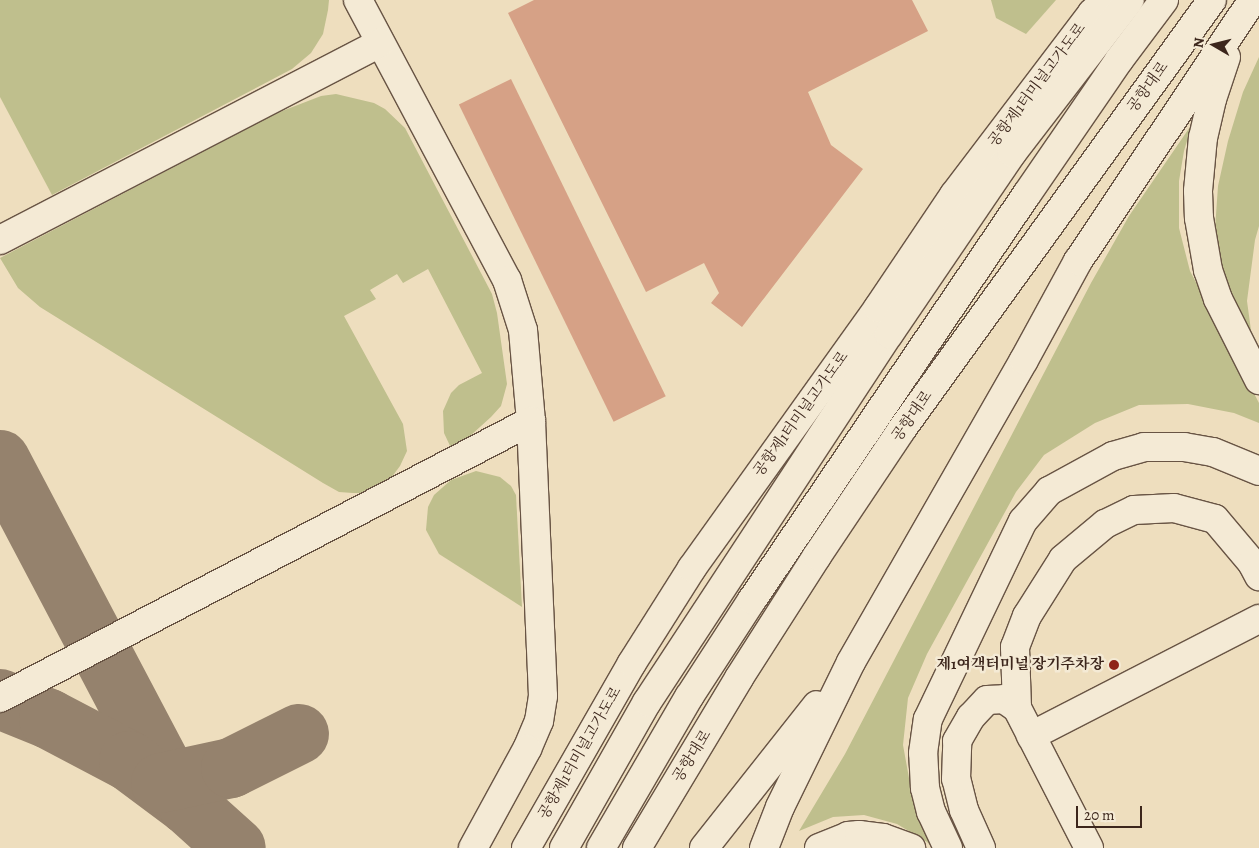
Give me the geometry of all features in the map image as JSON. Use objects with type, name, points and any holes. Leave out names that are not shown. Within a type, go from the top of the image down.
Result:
[{"type":"street","points":[[358,0],[507,280],[523,330],[532,422],[543,696],[539,721],[527,748],[473,848]]},
{"type":"street","points":[[564,848],[647,702],[895,325],[1012,153],[1111,0]]},
{"type":"street","name":"공항제1터미널고가도로","points":[[526,848],[632,664],[692,568],[878,308],[954,195],[1086,20],[1111,0]]},
{"type":"street","points":[[601,848],[689,697],[752,600],[1119,60],[1164,0]]},
{"type":"street","name":"공항대로","points":[[637,848],[755,654],[902,429],[1212,0]]},
{"type":"street","points":[[1254,0],[1221,70],[1212,99],[1203,137],[1198,191],[1202,245],[1208,270],[1231,328],[1259,380]]},
{"type":"street","points":[[764,848],[780,807],[851,662],[1024,360],[1078,261],[1254,0]]},
{"type":"street","points":[[0,240],[380,43]]},
{"type":"street","points":[[0,698],[532,422]]},
{"type":"street","points":[[948,848],[932,812],[925,788],[923,753],[928,719],[1023,521],[1049,491],[1113,456],[1144,447],[1184,447],[1213,452],[1259,471]]},
{"type":"street","points":[[1089,848],[1017,708],[1016,647],[1027,616],[1063,559],[1106,524],[1134,510],[1174,508],[1215,519],[1252,562],[1259,576]]},
{"type":"street","points":[[1031,736],[1259,618]]},
{"type":"street","points":[[704,848],[851,662]]},
{"type":"street","points":[[981,848],[964,810],[956,779],[957,741],[971,717],[987,700],[1004,699],[1017,708]]},
{"type":"street","points":[[819,848],[848,836],[859,835],[883,838],[911,848]]},
{"type":"green space","points":[[0,0],[329,0],[323,34],[311,53],[292,69],[52,195],[0,97]]},
{"type":"green space","points":[[991,0],[1056,0],[1026,34],[996,18]]},
{"type":"green space","points":[[1259,57],[1259,226],[1255,240],[1247,301],[1253,345],[1221,273],[1215,229],[1218,186],[1228,141],[1243,92]]},
{"type":"green space","points":[[336,94],[374,103],[385,109],[405,128],[492,294],[497,313],[507,384],[501,406],[470,436],[451,448],[444,433],[443,411],[451,393],[459,385],[482,373],[428,269],[403,283],[397,274],[370,290],[376,299],[344,316],[403,424],[407,451],[400,466],[388,482],[364,493],[339,492],[323,483],[40,307],[18,288],[0,258],[277,113],[321,96]]},
{"type":"green space","points":[[1192,124],[1184,151],[1179,181],[1179,228],[1190,271],[1259,403],[1259,423],[1234,413],[1188,404],[1139,405],[1095,423],[1044,455],[1016,492],[927,654],[908,698],[903,745],[909,778],[928,816],[949,848],[933,848],[927,842],[897,824],[864,815],[833,817],[799,831],[845,754],[1091,283],[1129,216]]},
{"type":"green space","points":[[476,471],[500,477],[511,486],[516,495],[522,607],[439,554],[426,530],[428,507],[434,495],[451,480]]},
{"type":"building","points":[[534,0],[912,0],[928,31],[808,92],[831,145],[863,169],[742,327],[711,303],[719,293],[704,263],[646,292],[508,13]]},
{"type":"building","points":[[511,79],[666,396],[614,422],[459,104]]},
{"type":"taxiway","points":[[0,460],[170,783],[188,805]]},
{"type":"taxiway","points":[[0,699],[49,719],[129,761],[188,805],[236,848]]},
{"type":"taxiway","points":[[161,783],[231,768],[299,734]]},
{"type":"place","name":"제1여객터미널 장기주차장","points":[[1114,665]]}]
